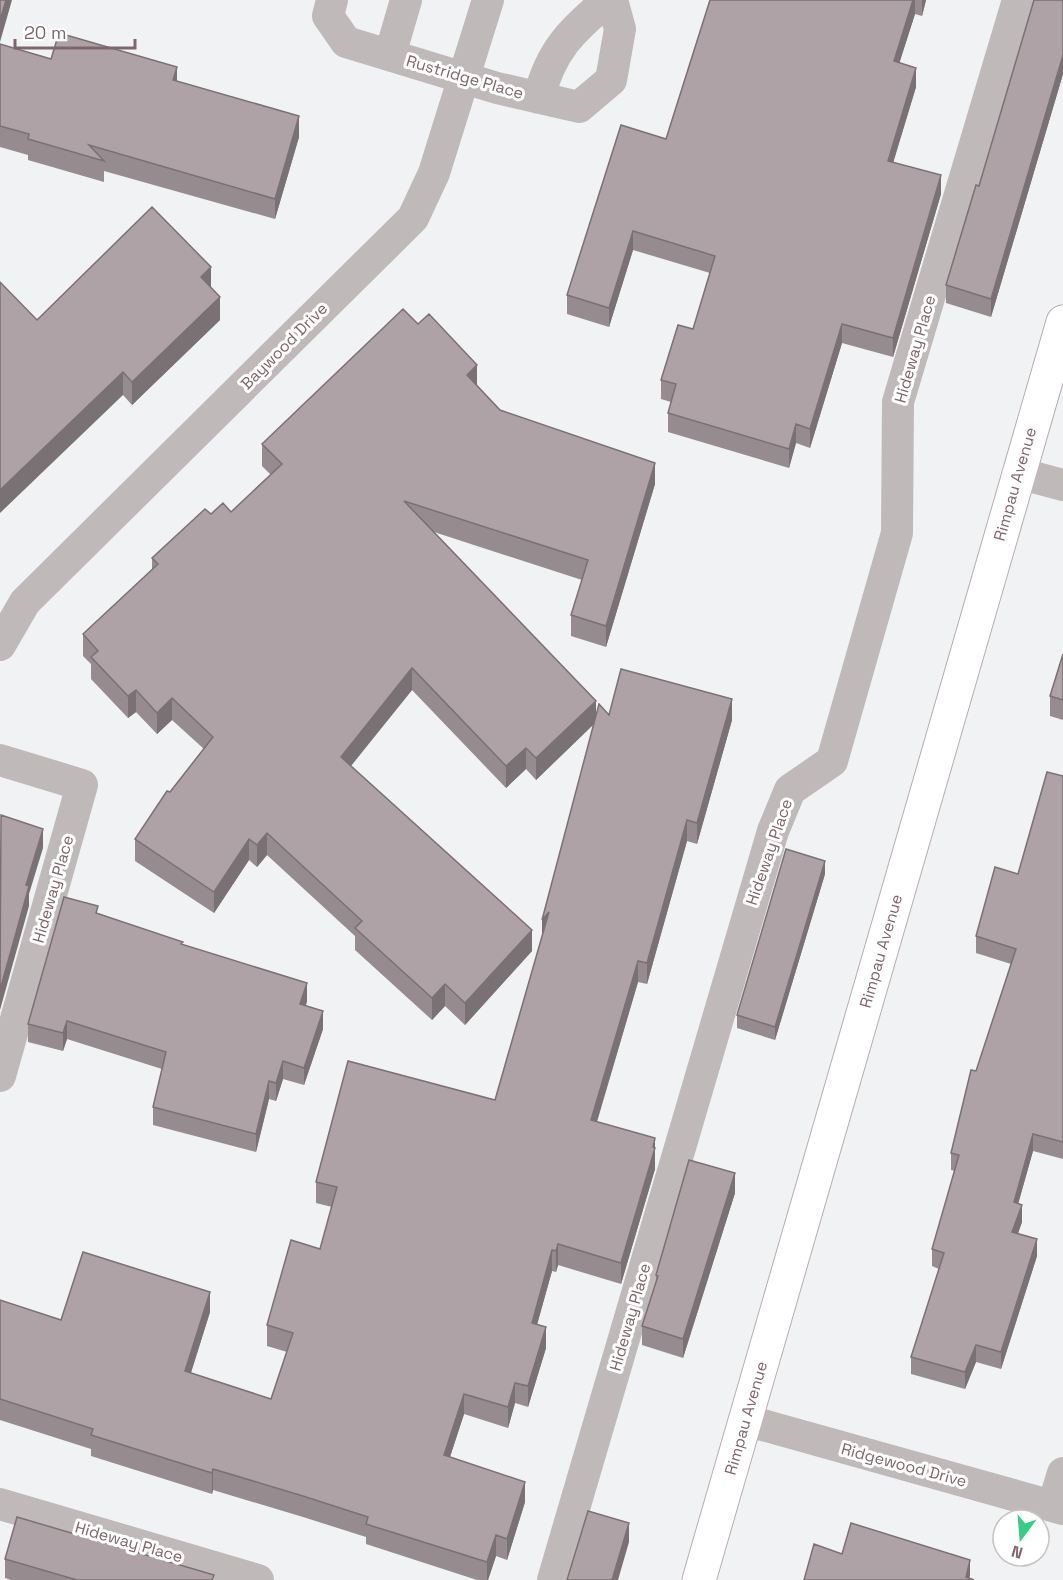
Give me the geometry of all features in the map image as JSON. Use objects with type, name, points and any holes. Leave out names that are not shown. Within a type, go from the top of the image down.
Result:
[{"type":"main road","name":"Rimpau Avenue","points":[[699,1580],[1063,322]]},
{"type":"street","name":"Rustridge Place","points":[[332,0],[328,16],[346,42],[465,78],[539,98],[579,107],[610,80],[620,29],[610,0],[561,43],[545,75],[539,98]]},
{"type":"street","name":"Rustridge Place","points":[[390,55],[406,0]]},
{"type":"street","name":"Baywood Drive","points":[[0,645],[25,602],[413,218],[434,173],[488,0]]},
{"type":"street","name":"Hideway Place","points":[[553,1580],[772,831],[790,790],[832,761],[897,532],[898,402],[1018,0]]},
{"type":"street","points":[[1018,473],[1063,485]]},
{"type":"street","name":"Hideway Place","points":[[0,760],[82,785],[0,1076]]},
{"type":"street","name":"Ridgewood Drive","points":[[746,1420],[1058,1507]]},
{"type":"street","points":[[1058,1507],[1063,1473]]},
{"type":"street","name":"Hideway Place","points":[[0,1504],[258,1580]]},
{"type":"building","points":[[0,0],[6,0],[0,21]]},
{"type":"building","points":[[710,0],[913,0],[894,61],[916,68],[888,161],[941,175],[893,338],[842,324],[810,429],[796,424],[789,449],[668,413],[676,384],[661,380],[678,325],[693,329],[715,256],[633,231],[609,308],[567,295],[621,125],[666,139]]},
{"type":"building","points":[[1034,0],[1063,0],[1063,55],[991,299],[946,285],[976,185],[979,186]]},
{"type":"building","points":[[59,33],[177,67],[173,80],[299,116],[275,199],[89,145],[104,161],[28,139],[29,134],[0,126],[0,44],[51,59]]},
{"type":"building","points":[[152,207],[211,267],[201,277],[220,297],[132,382],[123,372],[0,490],[0,282],[37,320]]},
{"type":"building","points":[[403,309],[418,324],[429,314],[477,365],[467,375],[500,410],[655,463],[606,626],[571,615],[588,560],[404,501],[596,701],[536,758],[526,748],[506,766],[412,668],[341,757],[532,930],[465,1003],[445,984],[432,998],[355,928],[362,921],[267,833],[257,845],[249,839],[214,892],[135,839],[167,791],[170,792],[213,737],[172,698],[157,713],[136,690],[128,696],[91,657],[98,651],[83,634],[158,564],[152,558],[205,509],[211,514],[223,503],[231,512],[282,464],[262,444]]},
{"type":"building","points":[[1063,654],[1063,700],[1050,696]]},
{"type":"building","points":[[621,669],[732,699],[697,823],[687,820],[647,963],[638,961],[591,1120],[655,1138],[653,1147],[655,1148],[621,1263],[558,1244],[556,1251],[552,1250],[532,1323],[546,1327],[528,1386],[515,1383],[508,1407],[464,1394],[444,1455],[525,1482],[507,1539],[496,1535],[487,1562],[366,1524],[368,1517],[303,1496],[213,1469],[212,1473],[91,1435],[93,1429],[0,1399],[0,1300],[61,1320],[83,1252],[210,1292],[185,1371],[271,1399],[293,1333],[267,1325],[291,1240],[320,1249],[337,1187],[316,1182],[348,1061],[495,1100],[549,912],[542,920],[599,704],[609,715]]},
{"type":"building","points":[[1047,772],[1063,776],[1063,1142],[1033,1134],[1014,1202],[1022,1205],[1012,1232],[1037,1239],[1001,1352],[976,1345],[965,1372],[911,1357],[944,1253],[932,1249],[959,1155],[951,1153],[971,1070],[976,1071],[1016,949],[976,936],[995,867],[1018,874]]},
{"type":"building","points":[[1,815],[43,829],[26,885],[29,886],[0,990]]},
{"type":"building","points":[[786,849],[825,861],[775,1027],[737,1015]]},
{"type":"building","points":[[64,897],[98,906],[96,913],[183,942],[181,944],[307,983],[300,1004],[323,1011],[304,1068],[283,1061],[276,1083],[269,1081],[256,1134],[153,1107],[166,1052],[67,1021],[63,1033],[28,1024]]},
{"type":"building","points":[[689,1160],[735,1173],[683,1339],[642,1326]]},
{"type":"building","points":[[588,1511],[629,1523],[612,1580],[567,1580]]},
{"type":"building","points":[[17,1517],[214,1575],[212,1580],[77,1580],[5,1559]]},
{"type":"building","points":[[851,1523],[970,1560],[966,1577],[974,1580],[804,1580],[814,1544],[842,1554]]}]
